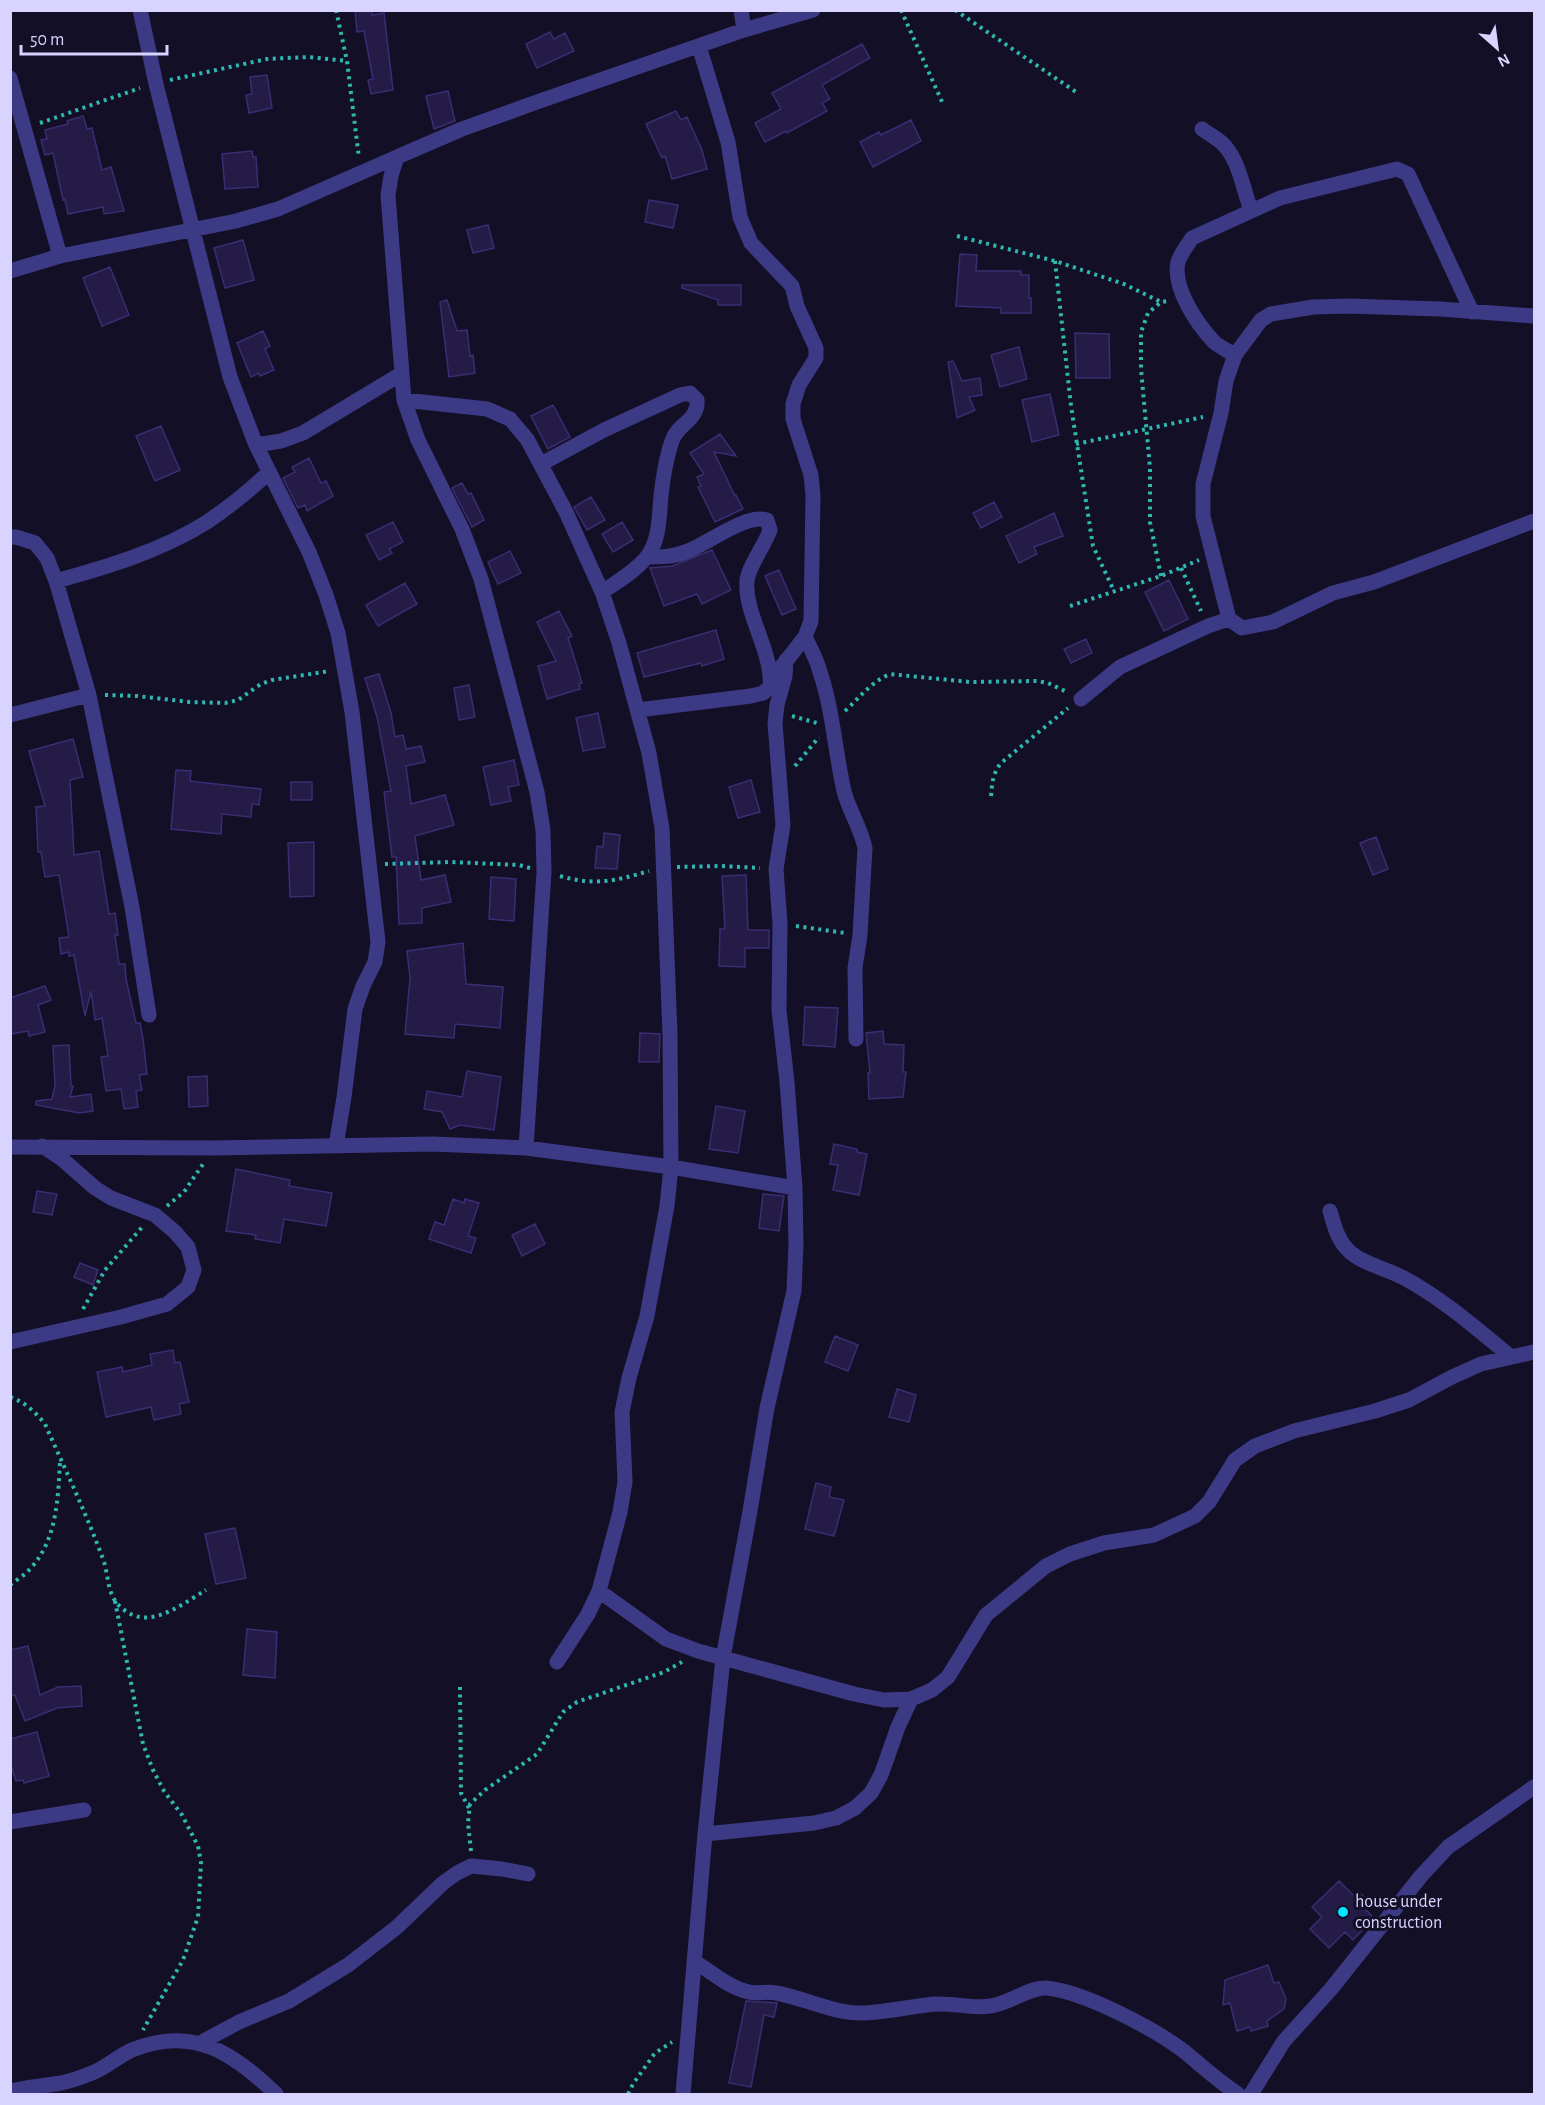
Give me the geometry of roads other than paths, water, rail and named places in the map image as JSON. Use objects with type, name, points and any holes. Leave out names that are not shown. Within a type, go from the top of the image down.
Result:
[{"type":"street","points":[[140,10],[156,84],[230,377],[268,473],[309,552],[326,595],[338,633],[345,668],[378,942],[375,962],[355,1009],[336,1146]]},
{"type":"street","points":[[741,10],[744,30]]},
{"type":"street","points":[[10,271],[60,256],[236,221],[278,209],[484,121],[744,30],[813,10]]},
{"type":"street","points":[[699,46],[728,142],[744,229],[751,243],[792,286],[797,306],[816,348],[816,358],[799,385],[793,404],[793,419],[811,475],[813,495],[811,621],[806,637],[771,680]]},
{"type":"street","points":[[10,78],[60,256]]},
{"type":"street","points":[[1202,129],[1230,153],[1236,163],[1251,210]]},
{"type":"street","points":[[397,157],[390,176],[388,195],[404,400],[417,440],[462,529],[481,579],[537,792],[543,830],[544,872],[526,1148]]},
{"type":"street","points":[[1234,355],[1216,344],[1193,314],[1184,297],[1178,279],[1178,264],[1192,238],[1251,210],[1297,193],[1397,169],[1408,174],[1472,312]]},
{"type":"street","points":[[1534,316],[1440,309],[1349,306],[1314,307],[1271,314],[1261,320],[1234,355],[1203,483],[1203,516],[1229,619],[1242,628],[1257,627],[1273,622],[1333,593],[1374,582],[1534,521]]},
{"type":"street","points":[[256,445],[281,441],[303,434],[401,374]]},
{"type":"street","points":[[541,464],[604,430],[680,394],[690,393],[697,400],[698,407],[693,417],[672,438],[661,493],[656,539],[647,557],[626,576],[602,592]]},
{"type":"street","points":[[404,400],[487,409],[510,418],[527,440],[575,530],[602,592],[638,710],[662,828],[662,868],[668,959],[671,1167],[667,1206],[647,1316],[622,1412],[625,1482],[620,1512],[598,1591],[588,1614],[557,1662]]},
{"type":"street","points":[[56,581],[109,566],[160,545],[204,523],[239,499],[268,473]]},
{"type":"street","points":[[638,710],[763,693],[770,687],[771,680],[768,660],[749,599],[747,581],[750,569],[765,544],[770,530],[767,520],[760,518],[742,524],[683,553],[647,557]]},
{"type":"street","points":[[10,537],[35,543],[47,558],[56,581],[89,695],[130,896],[149,1016]]},
{"type":"street","points":[[1081,699],[1120,668],[1208,626],[1229,619]]},
{"type":"street","points":[[806,637],[820,672],[849,810],[863,836],[865,848],[860,935],[855,968],[856,1039]]},
{"type":"street","points":[[683,2094],[687,2030],[723,1658],[766,1408],[794,1291],[795,1188],[779,1010],[780,924],[776,869],[783,825],[775,723],[786,660]]},
{"type":"street","points":[[10,715],[89,695]]},
{"type":"street","points":[[10,1147],[212,1148],[434,1144],[526,1148],[671,1167],[795,1188]]},
{"type":"street","points":[[10,1342],[166,1304],[188,1287],[194,1270],[188,1247],[155,1215],[111,1198],[42,1146]]},
{"type":"street","points":[[1329,1211],[1336,1233],[1347,1249],[1368,1263],[1404,1278],[1436,1299],[1461,1316],[1511,1357]]},
{"type":"street","points":[[598,1591],[666,1639],[702,1652],[874,1698],[910,1699],[932,1690],[948,1677],[986,1615],[1046,1566],[1070,1554],[1104,1543],[1154,1535],[1195,1516],[1209,1502],[1235,1460],[1255,1446],[1294,1431],[1409,1400],[1481,1364],[1534,1352]]},
{"type":"street","points":[[705,1834],[814,1823],[836,1818],[855,1808],[871,1793],[881,1775],[910,1699]]},
{"type":"street","points":[[1251,2094],[1284,2041],[1331,1989],[1421,1876],[1448,1847],[1534,1787]]},
{"type":"street","points":[[10,1822],[84,1810]]},
{"type":"street","points":[[200,2043],[239,2022],[289,2001],[348,1965],[397,1927],[443,1882],[471,1866],[528,1874]]},
{"type":"street","points":[[694,1961],[730,1984],[749,1992],[774,1992],[811,2000],[837,2010],[862,2013],[937,2004],[990,2007],[1011,2001],[1037,1988],[1046,1988],[1100,2005],[1153,2031],[1185,2052],[1214,2079],[1238,2094]]},
{"type":"street","points":[[10,2091],[29,2086],[62,2083],[94,2072],[130,2051],[169,2041],[195,2041],[217,2049],[255,2074],[276,2094]]},
{"type":"place","name":"house under construction","points":[[1343,1912]]}]
